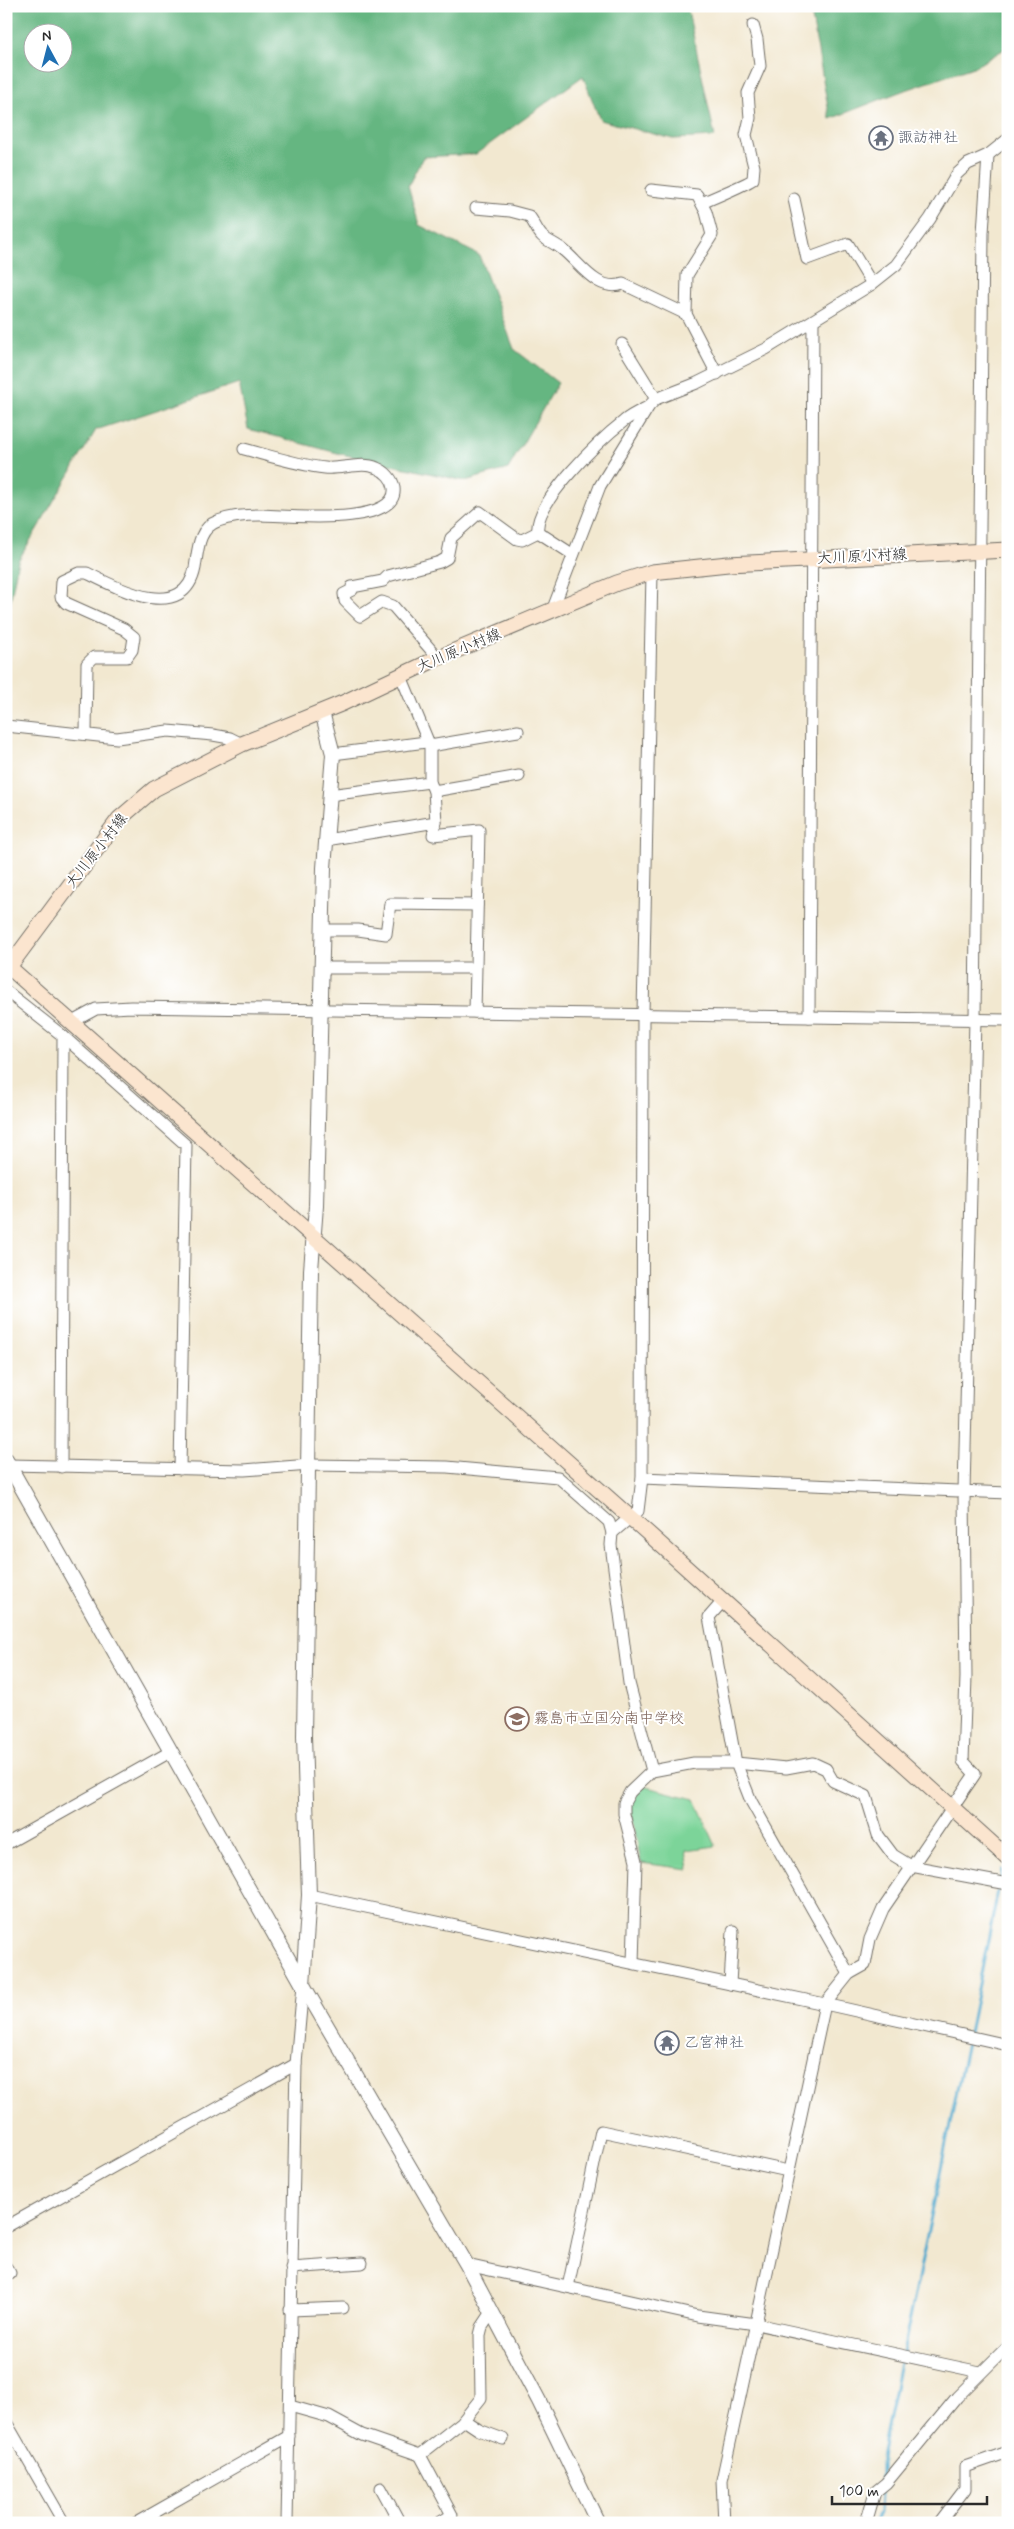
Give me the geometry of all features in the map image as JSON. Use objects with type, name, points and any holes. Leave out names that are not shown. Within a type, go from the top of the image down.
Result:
[{"type":"main road","name":"大川原小村線","points":[[7,967],[119,819],[166,782],[242,744],[322,712],[438,658],[617,583],[652,572],[728,564],[1008,550]]},
{"type":"main road","points":[[7,967],[72,1022],[723,1600],[1008,1858]]},
{"type":"street","points":[[702,203],[734,187],[749,184],[753,179],[754,167],[746,135],[750,118],[748,93],[760,66],[753,26]]},
{"type":"street","points":[[572,554],[538,532],[536,526],[555,490],[594,449],[625,420],[653,402],[717,374],[766,349],[872,284],[896,265],[930,219],[956,174],[968,164],[988,155],[1008,139]]},
{"type":"street","points":[[724,2523],[722,2480],[825,2004],[849,1974],[865,1965],[870,1939],[882,1909],[975,1774],[963,1761],[966,1677],[964,1492],[976,1019],[982,233],[988,155]]},
{"type":"street","points":[[651,190],[697,195],[702,203],[712,235],[687,275],[686,314],[717,374]]},
{"type":"street","points":[[794,199],[807,259],[848,244],[872,284]]},
{"type":"street","points":[[476,208],[510,211],[529,216],[541,236],[561,248],[579,267],[606,286],[615,287],[623,284],[686,314]]},
{"type":"street","points":[[808,1017],[813,559],[813,321]]},
{"type":"street","points":[[622,344],[653,402]]},
{"type":"street","points":[[552,611],[572,554],[600,486],[653,402]]},
{"type":"street","points":[[86,733],[87,664],[94,658],[127,657],[132,650],[134,637],[124,629],[66,603],[61,597],[62,581],[79,573],[87,573],[137,595],[171,597],[184,591],[194,571],[201,536],[209,526],[218,521],[259,515],[323,518],[363,514],[378,509],[393,496],[394,488],[391,478],[377,468],[364,466],[325,468],[244,449]]},
{"type":"street","points":[[438,658],[393,606],[382,602],[360,616],[345,601],[344,594],[352,590],[352,587],[383,581],[388,576],[440,562],[447,558],[451,538],[480,512],[518,539],[522,540],[538,532]]},
{"type":"street","points":[[612,1533],[638,1511],[642,1478],[643,1014],[652,572]]},
{"type":"street","points":[[401,676],[417,710],[428,744],[436,822],[433,835],[479,830],[475,1012]]},
{"type":"street","points":[[287,2523],[296,2064],[309,1895],[304,1736],[310,1465],[311,1270],[314,1236],[322,930],[326,840],[333,754],[322,712]]},
{"type":"street","points":[[6,726],[86,733],[117,738],[168,731],[221,737],[242,744]]},
{"type":"street","points":[[333,754],[428,744],[518,731]]},
{"type":"street","points":[[329,795],[432,787],[519,776]]},
{"type":"street","points":[[326,840],[436,822]]},
{"type":"street","points":[[322,930],[358,930],[386,934],[390,904],[477,905]]},
{"type":"street","points":[[321,968],[476,968]]},
{"type":"street","points":[[6,992],[63,1036],[186,1145],[180,1469]]},
{"type":"street","points":[[72,1022],[96,1009],[107,1008],[319,1009],[1008,1020]]},
{"type":"street","points":[[61,1467],[63,1036]]},
{"type":"street","points":[[7,1464],[61,1467],[244,1470],[310,1465],[446,1467],[558,1477],[609,1522],[612,1533],[611,1545],[628,1683],[652,1772]]},
{"type":"street","points":[[7,1464],[303,1985],[467,2265],[539,2402],[598,2523]]},
{"type":"street","points":[[642,1478],[1008,1493]]},
{"type":"street","points":[[723,1600],[709,1617],[736,1763],[751,1801],[849,1974]]},
{"type":"street","points":[[6,1844],[170,1752]]},
{"type":"street","points":[[633,1963],[636,1861],[624,1814],[624,1803],[630,1792],[652,1772],[694,1763],[736,1763],[786,1768],[812,1762],[826,1769],[833,1781],[866,1796],[878,1835],[893,1855],[911,1866],[1008,1884]]},
{"type":"street","points":[[309,1895],[825,2004],[1008,2045]]},
{"type":"street","points":[[730,1984],[733,1931]]},
{"type":"street","points":[[6,2227],[296,2064]]},
{"type":"street","points":[[568,2287],[601,2131],[788,2171]]},
{"type":"street","points":[[291,2268],[362,2263]]},
{"type":"street","points":[[467,2265],[698,2316],[756,2324],[980,2372]]},
{"type":"street","points":[[290,2310],[343,2308]]},
{"type":"street","points":[[420,2455],[446,2437],[464,2420],[482,2394],[480,2335],[482,2327],[492,2312]]},
{"type":"street","points":[[866,2523],[875,2492],[886,2483],[957,2397],[1008,2346]]},
{"type":"street","points":[[290,2406],[329,2417],[362,2435],[420,2455],[452,2515],[439,2523]]},
{"type":"street","points":[[464,2420],[479,2430],[504,2439]]},
{"type":"street","points":[[6,2422],[64,2523]]},
{"type":"street","points":[[136,2523],[155,2518],[289,2436]]},
{"type":"street","points":[[939,2523],[965,2489],[965,2468],[1008,2452]]},
{"type":"street","points":[[381,2488],[400,2523]]},
{"type":"green space","points":[[6,6],[687,6],[715,137],[673,139],[600,120],[583,76],[476,154],[423,157],[408,186],[419,225],[479,255],[514,349],[558,383],[508,469],[465,481],[341,454],[248,429],[239,383],[96,430],[18,561],[6,624]]},
{"type":"green space","points":[[810,6],[1008,6],[1008,47],[976,66],[897,93],[830,119]]},
{"type":"green space","points":[[642,1786],[695,1799],[716,1846],[686,1850],[689,1869],[641,1863],[630,1804]]},
{"type":"waterway","points":[[1001,1879],[1002,1870]]},
{"type":"waterway","points":[[969,2033],[998,1891]]},
{"type":"waterway","points":[[903,2352],[967,2042]]},
{"type":"waterway","points":[[881,2482],[881,2457],[901,2358]]},
{"type":"waterway","points":[[875,2523],[880,2513],[881,2491]]},
{"type":"place","name":"諏訪神社","points":[[881,138]]},
{"type":"place","name":"霧島市立国分南中学校","points":[[517,1719]]},
{"type":"place","name":"乙宮神社","points":[[667,2043]]}]
